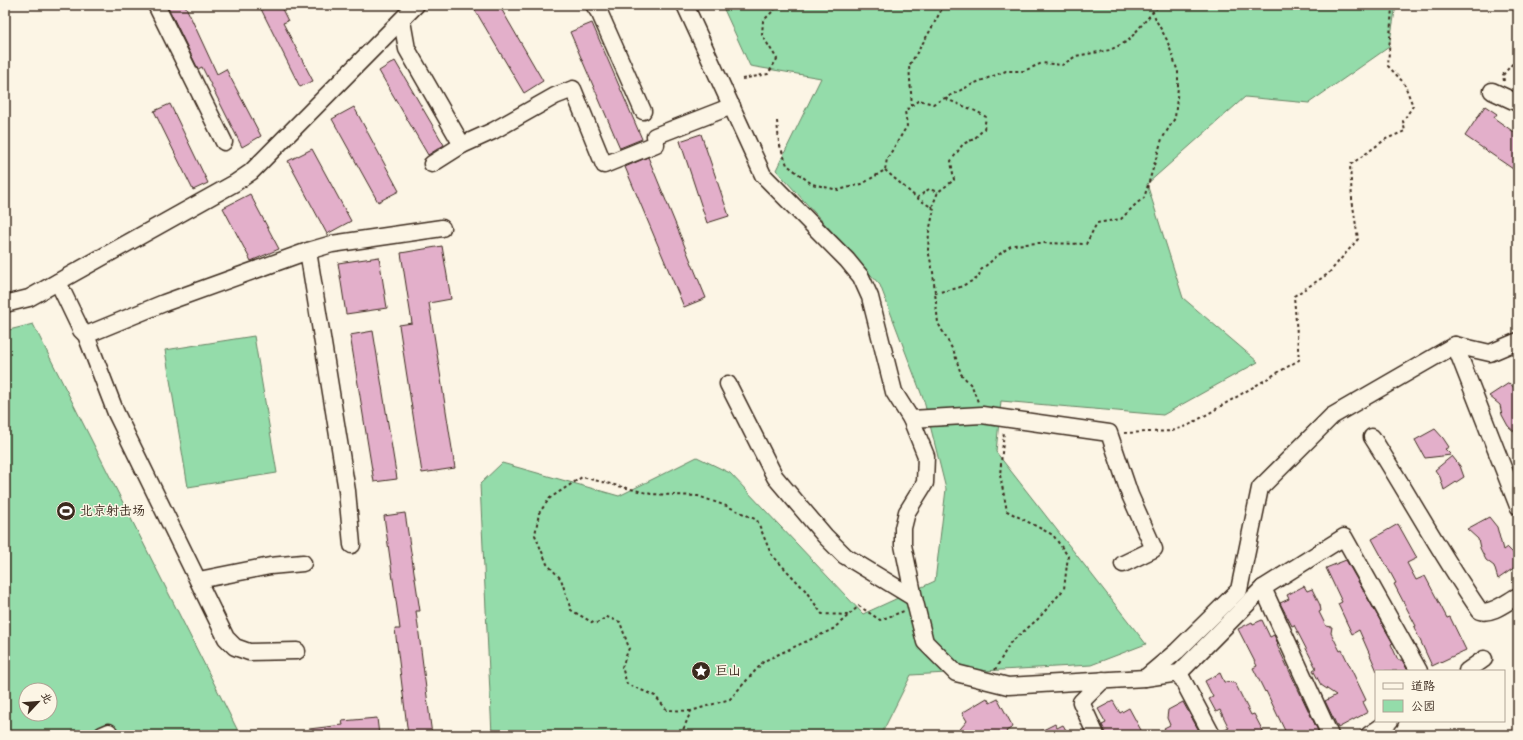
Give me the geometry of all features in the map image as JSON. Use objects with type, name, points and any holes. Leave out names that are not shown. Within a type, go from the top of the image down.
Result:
[{"type":"street","points":[[156,5],[224,142]]},
{"type":"street","points":[[5,304],[29,298],[235,183],[251,172],[402,21],[416,5]]},
{"type":"street","points":[[594,5],[600,14],[643,111]]},
{"type":"street","points":[[685,5],[763,175],[848,260],[861,277],[870,297],[877,318],[894,392],[912,419],[926,456],[925,483],[907,512],[903,528],[903,545],[915,602],[925,642],[956,673],[1008,686],[1145,678],[1180,673],[1263,588],[1344,537],[1419,670]]},
{"type":"street","points":[[402,21],[406,49],[462,145]]},
{"type":"street","points":[[432,164],[462,145],[493,131],[554,96],[573,89],[604,165],[656,144],[655,136],[732,106]]},
{"type":"street","points":[[1492,91],[1513,101]]},
{"type":"street","points":[[86,335],[164,303],[308,251],[332,244],[442,228]]},
{"type":"street","points":[[308,251],[348,491],[352,545]]},
{"type":"street","points":[[58,282],[81,330],[86,335],[116,413],[199,580],[226,638],[235,647],[249,652],[297,652]]},
{"type":"street","points":[[1145,678],[1177,651],[1239,590],[1260,488],[1332,416],[1455,345],[1490,354],[1518,340]]},
{"type":"street","points":[[1455,345],[1518,506]]},
{"type":"street","points":[[728,384],[775,477],[825,536],[845,556],[915,602]]},
{"type":"street","points":[[912,419],[982,415],[1109,433],[1130,495],[1154,549],[1122,564]]},
{"type":"street","points":[[1372,437],[1397,476],[1409,499],[1430,531],[1445,558],[1480,611],[1483,612],[1493,610],[1518,596]]},
{"type":"street","points":[[199,580],[270,566],[303,563]]},
{"type":"street","points":[[1263,588],[1330,735]]},
{"type":"street","points":[[1468,670],[1484,659]]},
{"type":"street","points":[[1180,673],[1212,735]]},
{"type":"street","points":[[1096,735],[1081,702],[1103,680]]},
{"type":"street","points":[[1369,735],[1388,722]]},
{"type":"path","points":[[742,79],[768,74],[777,59],[762,35],[763,21],[779,5]]},
{"type":"path","points":[[912,106],[909,66],[944,5]]},
{"type":"path","points":[[935,293],[958,288],[978,278],[981,270],[1012,245],[1039,243],[1086,244],[1097,223],[1121,219],[1144,198],[1162,139],[1175,118],[1178,86],[1178,72],[1166,40],[1150,5]]},
{"type":"path","points":[[777,121],[779,143],[787,165],[812,184],[838,190],[862,184],[885,170],[887,159],[907,126],[905,111],[919,100],[933,104],[943,97],[1006,71],[1024,71],[1042,63],[1062,65],[1076,56],[1110,50],[1128,41],[1154,13],[1159,5]]},
{"type":"path","points":[[1109,433],[1172,431],[1189,425],[1299,360],[1294,296],[1328,274],[1358,239],[1352,199],[1350,165],[1386,140],[1405,131],[1403,121],[1413,106],[1404,83],[1388,66],[1392,7],[1394,5]]},
{"type":"path","points":[[1513,101],[1503,75],[1513,63],[1518,63]]},
{"type":"path","points":[[943,97],[956,104],[977,111],[986,117],[984,129],[974,139],[963,144],[950,161],[954,180],[938,192],[932,207],[934,209],[929,232],[928,250],[933,272],[938,323],[954,352],[961,374],[972,386],[982,415]]},
{"type":"path","points":[[885,170],[917,198],[932,207]]},
{"type":"path","points":[[917,198],[929,189],[938,192]]},
{"type":"path","points":[[988,681],[1010,643],[1038,619],[1064,590],[1068,556],[1053,535],[1007,511],[1000,475],[1005,418]]},
{"type":"path","points":[[849,615],[822,614],[805,590],[771,554],[757,520],[729,507],[698,496],[651,494],[582,477],[550,498],[539,513],[535,535],[547,564],[561,579],[571,610],[595,624],[607,617],[620,622],[629,648],[622,667],[627,684],[655,696],[667,710],[691,712],[730,699],[764,661],[833,629],[860,606],[880,620],[915,602]]},
{"type":"path","points":[[681,735],[691,712]]},
{"type":"green space","points":[[722,5],[1402,5],[1395,11],[1389,47],[1309,103],[1245,97],[1147,184],[1183,298],[1258,362],[1163,415],[1001,401],[996,452],[1146,644],[1091,665],[911,675],[881,735],[492,735],[480,484],[502,463],[619,496],[697,457],[730,473],[863,614],[935,581],[946,489],[924,401],[880,285],[776,170],[821,78],[750,66]]},
{"type":"green space","name":"北京射击场","points":[[33,324],[239,735],[5,735],[5,331]]},
{"type":"green space","points":[[254,336],[277,473],[188,487],[165,350]]},
{"type":"building","points":[[167,5],[185,5],[217,74],[226,69],[261,136],[242,147],[202,67],[198,69]]},
{"type":"building","points":[[259,5],[280,5],[288,21],[283,23],[313,81],[300,87]]},
{"type":"building","points":[[472,5],[499,5],[543,81],[524,93]]},
{"type":"building","points":[[592,23],[642,139],[620,148],[570,32]]},
{"type":"building","points":[[395,61],[444,145],[428,155],[379,71]]},
{"type":"building","points":[[170,104],[208,183],[193,190],[154,111]]},
{"type":"building","points":[[1485,106],[1497,114],[1494,118],[1518,135],[1518,162],[1513,169],[1465,136]]},
{"type":"building","points":[[354,107],[399,191],[378,202],[332,119]]},
{"type":"building","points":[[701,134],[729,216],[707,223],[680,141]]},
{"type":"building","points":[[312,149],[351,221],[327,234],[288,161]]},
{"type":"building","points":[[648,157],[706,298],[684,307],[625,167]]},
{"type":"building","points":[[250,194],[279,249],[251,261],[223,208]]},
{"type":"building","points":[[442,246],[451,299],[429,303],[455,468],[422,473],[399,325],[412,323],[401,253]]},
{"type":"building","points":[[379,257],[387,308],[346,314],[338,263]]},
{"type":"building","points":[[373,331],[397,479],[374,482],[350,335]]},
{"type":"building","points":[[1509,383],[1518,391],[1518,435],[1508,426],[1502,415],[1500,405],[1489,396]]},
{"type":"building","points":[[1435,429],[1449,447],[1445,449],[1451,455],[1425,458],[1415,440]]},
{"type":"building","points":[[1452,456],[1460,466],[1464,477],[1444,490],[1440,477],[1435,470]]},
{"type":"building","points":[[405,513],[420,611],[416,611],[432,735],[408,735],[395,629],[400,629],[384,516]]},
{"type":"building","points":[[1489,517],[1497,527],[1503,550],[1507,547],[1514,554],[1518,565],[1498,579],[1494,566],[1486,560],[1480,548],[1478,539],[1467,529]]},
{"type":"building","points":[[1398,524],[1417,558],[1407,563],[1416,580],[1425,576],[1447,618],[1450,617],[1466,650],[1432,666],[1414,627],[1416,626],[1394,584],[1396,583],[1372,539]]},
{"type":"building","points":[[1346,560],[1393,643],[1391,644],[1398,660],[1402,660],[1407,670],[1377,670],[1359,630],[1352,634],[1338,604],[1342,602],[1326,568]]},
{"type":"building","points":[[1304,586],[1307,591],[1312,589],[1320,605],[1321,611],[1319,612],[1326,626],[1332,627],[1331,633],[1340,651],[1342,650],[1366,700],[1363,702],[1368,712],[1338,728],[1325,701],[1336,695],[1321,685],[1313,670],[1316,668],[1294,625],[1292,626],[1280,603],[1289,599],[1287,595]]},
{"type":"building","points":[[1262,620],[1270,637],[1274,635],[1278,644],[1277,645],[1320,735],[1287,735],[1266,691],[1265,692],[1253,668],[1257,666],[1238,629],[1252,622],[1253,624]]},
{"type":"building","points":[[1220,673],[1224,682],[1235,683],[1251,715],[1254,714],[1265,735],[1221,735],[1221,732],[1229,728],[1220,710],[1216,712],[1209,699],[1213,697],[1205,681]]},
{"type":"building","points":[[987,698],[990,703],[998,699],[1013,727],[1006,731],[1009,735],[955,735],[967,721],[962,713]]},
{"type":"building","points":[[1113,701],[1120,713],[1129,708],[1142,732],[1136,735],[1107,735],[1102,725],[1106,723],[1098,709]]},
{"type":"building","points":[[1183,702],[1200,735],[1168,735],[1164,728],[1170,725],[1167,718],[1168,710]]},
{"type":"building","points":[[377,718],[379,735],[309,735],[309,729],[343,725],[342,721]]},
{"type":"building","points":[[1055,724],[1057,728],[1063,725],[1069,735],[1033,735]]},
{"type":"place","name":"北京射击场","points":[[66,511]]},
{"type":"place","name":"巨山","points":[[701,671]]}]
